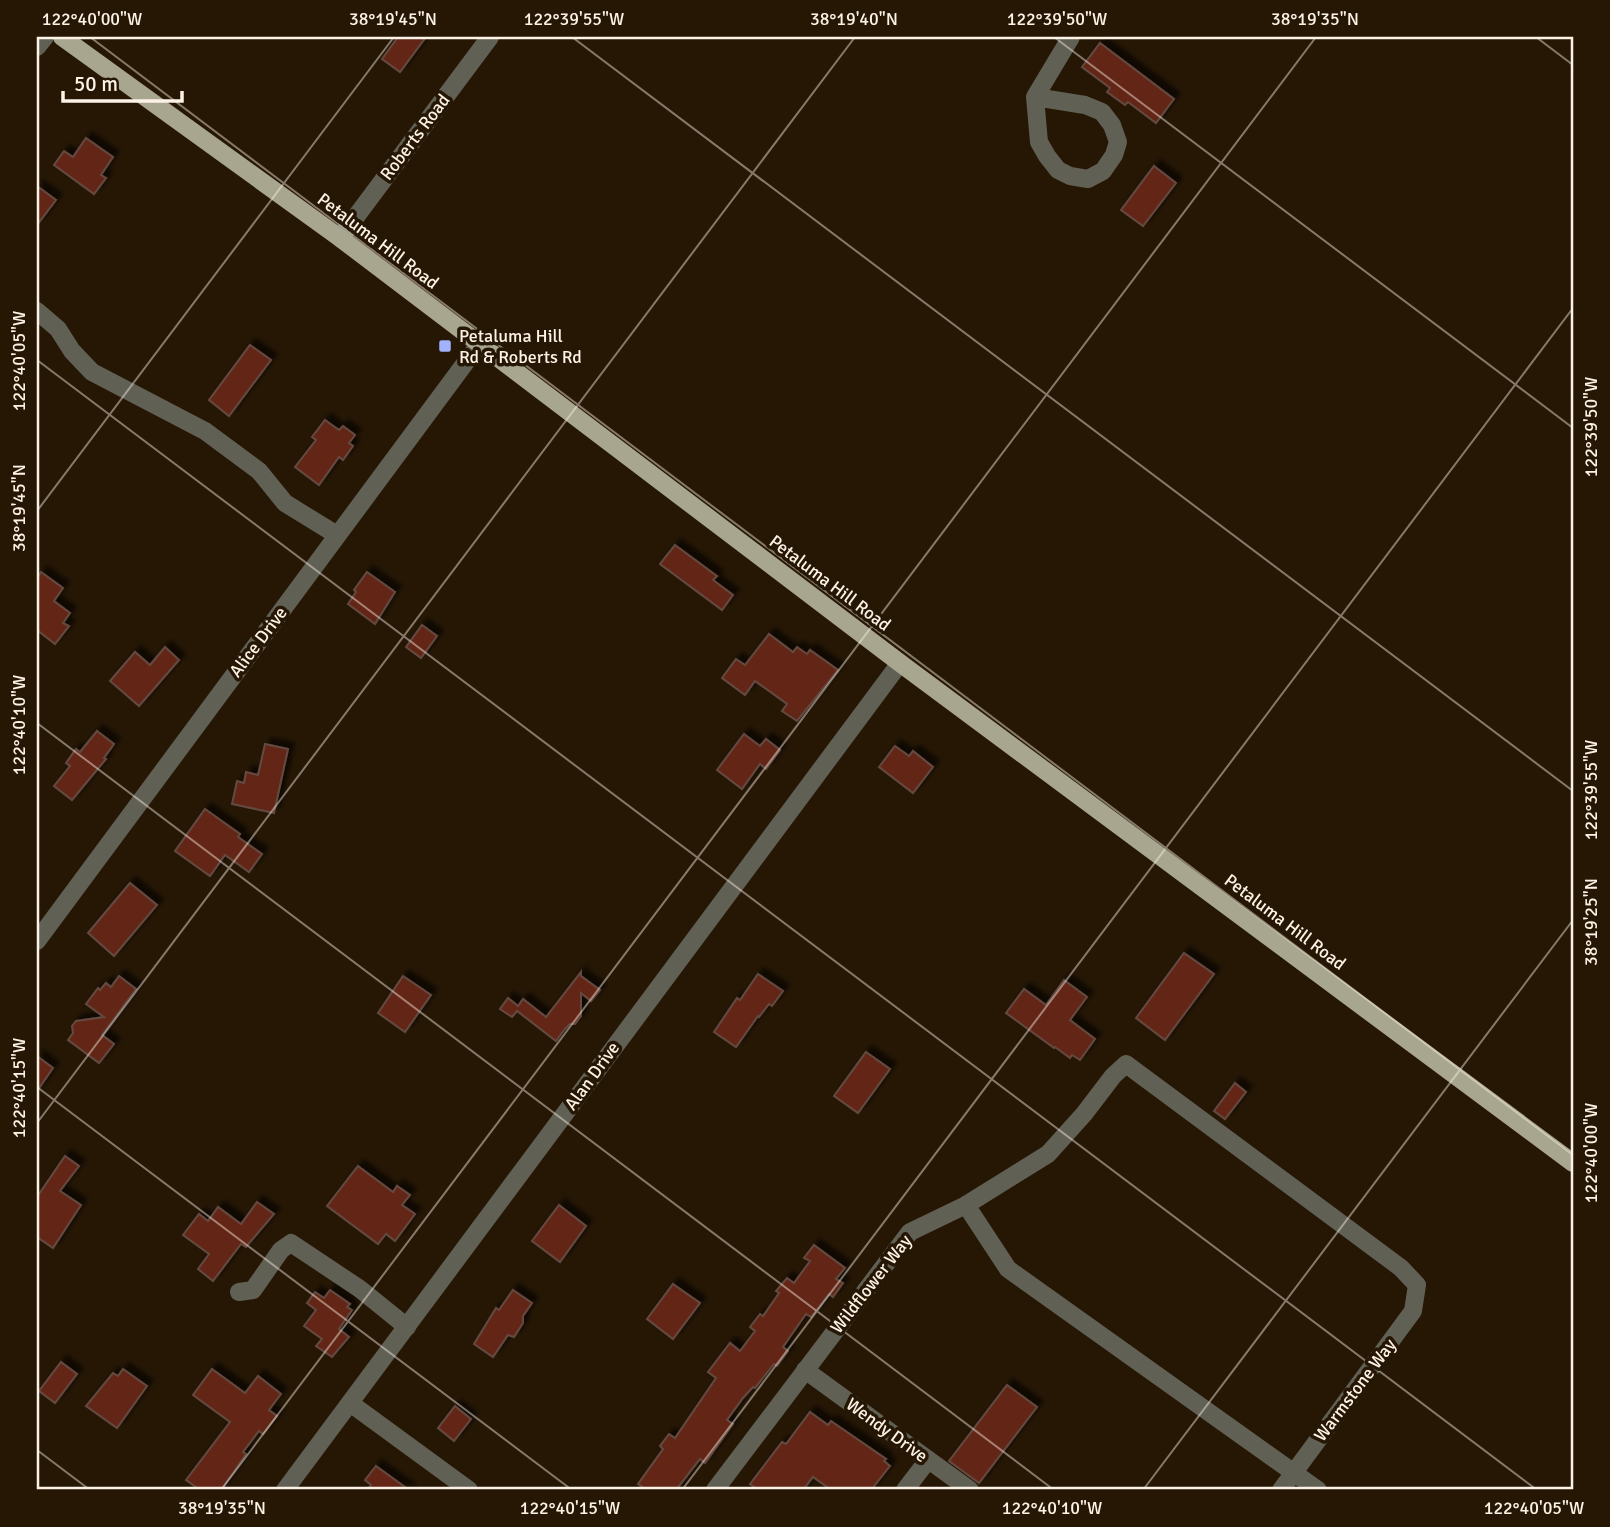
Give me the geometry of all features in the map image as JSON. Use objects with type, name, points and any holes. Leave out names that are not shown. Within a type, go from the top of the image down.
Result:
[{"type":"main road","name":"Petaluma Hill Road","points":[[62,37],[340,238],[901,663],[1573,1163]]},
{"type":"street","points":[[37,47],[45,37]]},
{"type":"street","name":"Roberts Road","points":[[340,238],[490,37]]},
{"type":"street","points":[[1035,97],[1085,105],[1102,112],[1112,125],[1118,142],[1114,155],[1102,170],[1088,179],[1070,176],[1058,170],[1039,142],[1035,97],[1071,37]]},
{"type":"street","points":[[37,311],[58,329],[72,351],[92,372],[205,431],[259,471],[285,503],[337,535]]},
{"type":"street","name":"Alice Drive","points":[[37,940],[480,343]]},
{"type":"street","name":"Alan Drive","points":[[285,1490],[901,663]]},
{"type":"street","name":"Wildflower Way","points":[[715,1490],[910,1232],[966,1205],[1048,1154],[1126,1064],[1390,1260],[1417,1285]]},
{"type":"street","points":[[966,1205],[1008,1269],[1318,1490]]},
{"type":"street","points":[[239,1292],[253,1290],[281,1250],[291,1243],[360,1289],[407,1327]]},
{"type":"street","name":"Warmstone Way","points":[[1281,1490],[1413,1311],[1417,1285]]},
{"type":"street","name":"Wendy Drive","points":[[805,1370],[970,1490]]},
{"type":"street","points":[[350,1403],[469,1490]]},
{"type":"street","points":[[905,1490],[928,1460]]},
{"type":"building","points":[[398,37],[426,37],[400,72],[382,59]]},
{"type":"building","points":[[1100,43],[1174,99],[1156,123],[1128,102],[1125,105],[1107,92],[1110,88],[1082,67]]},
{"type":"building","points":[[86,138],[113,157],[101,175],[106,178],[94,194],[54,165],[64,151],[73,157]]},
{"type":"building","points":[[1154,166],[1176,183],[1143,226],[1121,210]]},
{"type":"building","points":[[37,186],[56,200],[37,225]]},
{"type":"building","points":[[250,345],[271,360],[229,416],[209,400]]},
{"type":"building","points":[[325,420],[339,430],[343,426],[355,435],[349,443],[353,446],[343,460],[339,457],[319,485],[295,467],[316,440],[312,437]]},
{"type":"building","points":[[675,545],[717,576],[713,580],[733,595],[722,610],[660,564]]},
{"type":"building","points":[[41,572],[63,588],[54,601],[70,613],[63,623],[69,626],[55,644],[37,630],[37,579]]},
{"type":"building","points":[[367,572],[395,592],[375,624],[348,604]]},
{"type":"building","points":[[422,625],[437,636],[421,658],[406,647]]},
{"type":"building","points":[[769,634],[793,652],[797,647],[807,654],[810,650],[838,670],[797,721],[782,711],[787,704],[755,681],[745,695],[722,678],[736,659],[745,665]]},
{"type":"building","points":[[165,647],[179,660],[139,706],[110,681],[135,652],[150,665]]},
{"type":"building","points":[[97,731],[114,744],[104,758],[106,759],[72,800],[54,786],[70,766],[66,763],[76,749],[80,752]]},
{"type":"building","points":[[744,734],[760,746],[766,739],[780,750],[766,769],[760,764],[742,789],[717,770]]},
{"type":"building","points":[[265,744],[288,749],[274,813],[232,804],[237,781],[244,783],[246,772],[258,775]]},
{"type":"building","points":[[895,746],[909,756],[913,751],[933,767],[913,793],[879,767]]},
{"type":"building","points":[[205,809],[262,854],[249,872],[225,855],[210,876],[175,851]]},
{"type":"building","points":[[130,883],[157,905],[114,956],[88,933]]},
{"type":"building","points":[[1184,953],[1214,974],[1165,1040],[1136,1018]]},
{"type":"building","points":[[581,972],[581,976],[600,990],[591,1001],[581,993],[581,1016],[575,1024],[570,1024],[565,1029],[556,1041],[517,1011],[512,1017],[500,1009],[508,998],[518,1006],[523,999],[546,1017]]},
{"type":"building","points":[[758,974],[783,991],[772,1006],[769,1004],[758,1016],[736,1047],[714,1032],[737,998],[740,1000]]},
{"type":"building","points":[[119,976],[136,989],[102,1035],[114,1044],[99,1063],[68,1040],[76,1021],[104,1017],[86,1004],[98,988],[100,990],[106,983],[111,987]]},
{"type":"building","points":[[403,976],[431,995],[405,1032],[378,1013]]},
{"type":"building","points":[[1064,980],[1087,997],[1070,1020],[1095,1039],[1080,1060],[1072,1055],[1070,1058],[1054,1048],[1006,1013],[1024,989],[1046,1005]]},
{"type":"building","points":[[866,1052],[890,1069],[858,1113],[834,1096]]},
{"type":"building","points":[[37,1056],[53,1068],[37,1091]]},
{"type":"building","points":[[1235,1083],[1246,1092],[1225,1119],[1214,1111]]},
{"type":"building","points":[[65,1156],[79,1166],[60,1191],[81,1205],[53,1248],[37,1237],[37,1197]]},
{"type":"building","points":[[358,1166],[393,1192],[397,1186],[410,1195],[402,1205],[415,1214],[395,1241],[386,1234],[378,1244],[327,1206]]},
{"type":"building","points":[[257,1202],[274,1214],[246,1247],[241,1244],[213,1281],[198,1269],[209,1254],[183,1235],[199,1214],[208,1221],[218,1207],[241,1224]]},
{"type":"building","points":[[559,1205],[586,1226],[560,1262],[532,1241]]},
{"type":"building","points":[[814,1245],[845,1268],[836,1279],[843,1283],[833,1297],[829,1294],[811,1317],[806,1314],[783,1347],[788,1351],[777,1366],[774,1364],[727,1420],[733,1424],[705,1463],[700,1459],[676,1490],[647,1490],[638,1484],[663,1449],[660,1446],[669,1434],[675,1438],[716,1378],[708,1372],[730,1343],[740,1351],[755,1331],[750,1327],[760,1314],[763,1316],[779,1293],[776,1291],[787,1278],[794,1283],[810,1261],[804,1258]]},
{"type":"building","points":[[673,1284],[700,1303],[673,1339],[647,1319]]},
{"type":"building","points":[[330,1290],[350,1304],[347,1307],[352,1310],[339,1329],[349,1337],[332,1357],[316,1346],[322,1339],[304,1326],[316,1310],[307,1303],[315,1292],[324,1298]]},
{"type":"building","points":[[513,1290],[532,1303],[514,1337],[508,1335],[493,1357],[474,1344],[496,1308],[499,1310]]},
{"type":"building","points":[[61,1362],[77,1374],[55,1403],[39,1391]]},
{"type":"building","points":[[123,1369],[147,1386],[117,1428],[86,1406],[113,1373],[118,1376]]},
{"type":"building","points":[[212,1369],[245,1393],[258,1376],[281,1394],[269,1410],[277,1416],[263,1434],[259,1431],[243,1452],[246,1454],[221,1490],[200,1490],[186,1480],[230,1422],[193,1395]]},
{"type":"building","points":[[1007,1385],[1037,1407],[979,1483],[949,1461]]},
{"type":"building","points":[[455,1406],[471,1419],[454,1441],[438,1428]]},
{"type":"building","points":[[810,1412],[828,1425],[831,1421],[886,1459],[884,1461],[890,1466],[871,1490],[831,1490],[813,1477],[803,1490],[758,1490],[750,1484],[782,1442],[786,1444]]},
{"type":"building","points":[[376,1466],[409,1490],[367,1490],[371,1485],[365,1480]]},
{"type":"place","name":"Petaluma Hill Rd & Roberts Rd","points":[[445,346]]}]
